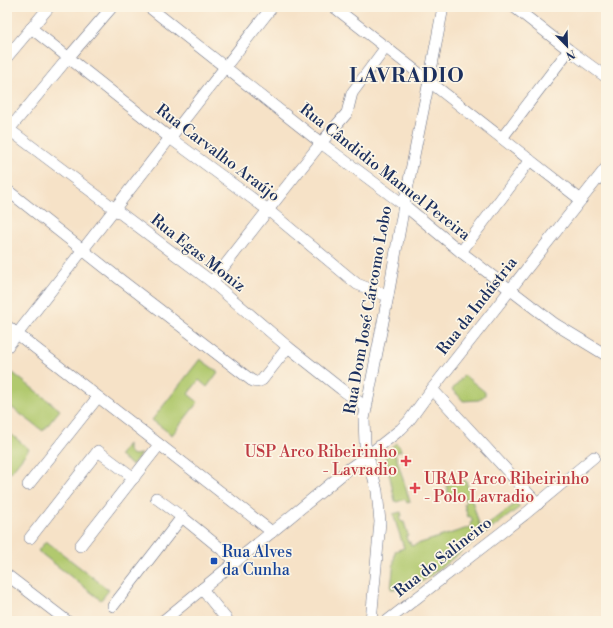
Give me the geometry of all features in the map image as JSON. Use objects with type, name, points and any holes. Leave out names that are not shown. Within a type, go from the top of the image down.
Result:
[{"type":"street","points":[[7,58],[49,7]]},
{"type":"street","points":[[8,130],[112,7]]},
{"type":"street","name":"Rua Cândidio Manuel Pereira","points":[[149,7],[321,143],[404,205],[461,252],[555,324],[606,355]]},
{"type":"street","points":[[7,347],[272,7]]},
{"type":"street","points":[[334,7],[580,200]]},
{"type":"street","name":"Rua Dom José Cárcomo Lobo","points":[[371,621],[380,522],[377,491],[365,444],[364,419],[443,7]]},
{"type":"street","points":[[514,7],[606,77]]},
{"type":"street","name":"Rua Carvalho Araújo","points":[[32,28],[170,138],[268,210],[358,284],[388,296]]},
{"type":"street","points":[[212,282],[321,143],[347,113],[352,93],[386,47]]},
{"type":"street","points":[[502,138],[569,50]]},
{"type":"street","name":"Rua Egas Moniz","points":[[8,130],[212,282],[288,347],[366,407]]},
{"type":"street","points":[[461,252],[530,160]]},
{"type":"street","name":"Rua da Indústria","points":[[163,621],[408,422],[432,389],[606,168]]},
{"type":"street","points":[[7,190],[249,379],[255,382],[262,380],[288,347]]},
{"type":"street","points":[[7,326],[272,532]]},
{"type":"street","points":[[432,389],[538,504]]},
{"type":"street","points":[[28,485],[98,397]]},
{"type":"street","points":[[80,546],[159,445]]},
{"type":"street","points":[[30,538],[98,450],[134,478]]},
{"type":"street","name":"Rua do Salineiro","points":[[387,621],[538,504],[594,457]]},
{"type":"street","points":[[156,498],[236,561]]},
{"type":"street","points":[[113,606],[182,517]]},
{"type":"street","points":[[8,576],[67,621]]},
{"type":"street","points":[[202,589],[228,621]]},
{"type":"green space","points":[[200,359],[218,372],[207,387],[199,380],[188,394],[198,402],[172,435],[152,420]]},
{"type":"green space","points":[[13,373],[60,410],[43,431],[7,404],[7,381]]},
{"type":"green space","points":[[464,375],[485,392],[485,395],[479,400],[463,401],[452,390]]},
{"type":"green space","points":[[7,431],[29,449],[11,472],[7,469]]},
{"type":"green space","points":[[396,443],[400,447],[401,451],[395,453],[410,502],[407,503],[405,499],[397,502],[395,501],[385,454],[385,452]]},
{"type":"green space","points":[[128,444],[128,451],[133,455],[141,454],[132,465],[119,456]]},
{"type":"green space","points":[[463,480],[466,481],[480,527],[489,524],[516,503],[520,507],[414,588],[391,589],[395,551],[404,548],[393,514],[401,512],[402,516],[400,516],[400,520],[404,522],[408,535],[406,536],[407,540],[410,542],[411,546],[471,527],[470,523],[472,522],[472,519],[470,516],[468,517],[464,504],[466,502],[464,497],[462,497],[461,493],[449,496],[446,485]]},
{"type":"green space","points":[[46,541],[109,590],[101,600],[38,551]]},
{"type":"place","name":"USP Arco Ribeirinho - Lavradio","points":[[406,461]]},
{"type":"place","name":"URAP Arco Ribeirinho - Polo Lavradio","points":[[415,488]]},
{"type":"place","name":"Rua Alves da Cunha","points":[[214,561]]},
{"type":"district","name":"LAVRADIO","points":[[407,76]]}]
